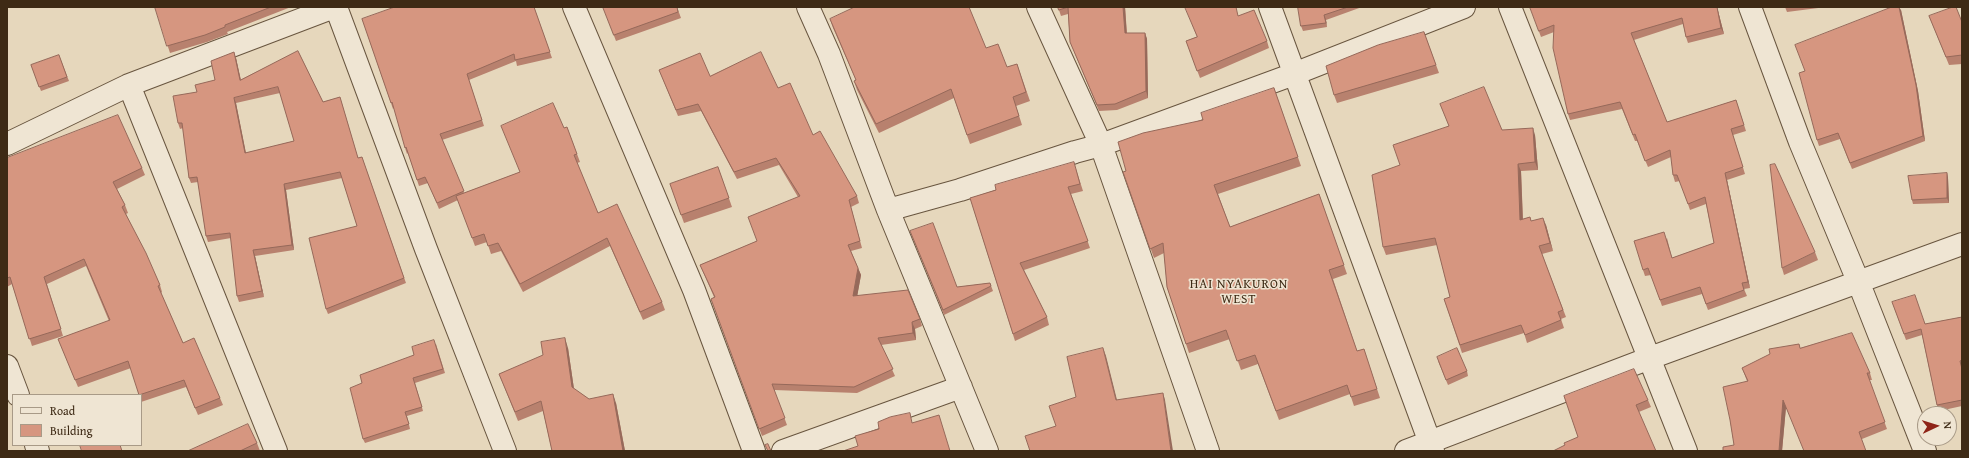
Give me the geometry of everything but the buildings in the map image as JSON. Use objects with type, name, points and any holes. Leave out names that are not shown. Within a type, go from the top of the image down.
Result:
[{"type":"street","points":[[7,144],[129,85],[335,7],[426,249],[505,451]]},
{"type":"street","points":[[574,7],[694,290],[754,451]]},
{"type":"street","points":[[808,7],[829,54],[888,210],[987,451]]},
{"type":"street","points":[[1038,7],[1101,145],[1208,451]]},
{"type":"street","points":[[1270,7],[1431,447]]},
{"type":"street","points":[[888,210],[1101,145],[1294,74],[1464,7]]},
{"type":"street","points":[[1510,7],[1686,451]]},
{"type":"street","points":[[1750,7],[1800,142],[1858,281],[1925,451]]},
{"type":"street","points":[[129,85],[276,451]]},
{"type":"street","points":[[1406,451],[1431,447],[1650,358],[1962,244]]},
{"type":"street","points":[[7,366],[18,394]]},
{"type":"street","points":[[783,451],[960,387]]},
{"type":"district","name":"HAI NYAKURON WEST","points":[[1239,292]]}]
